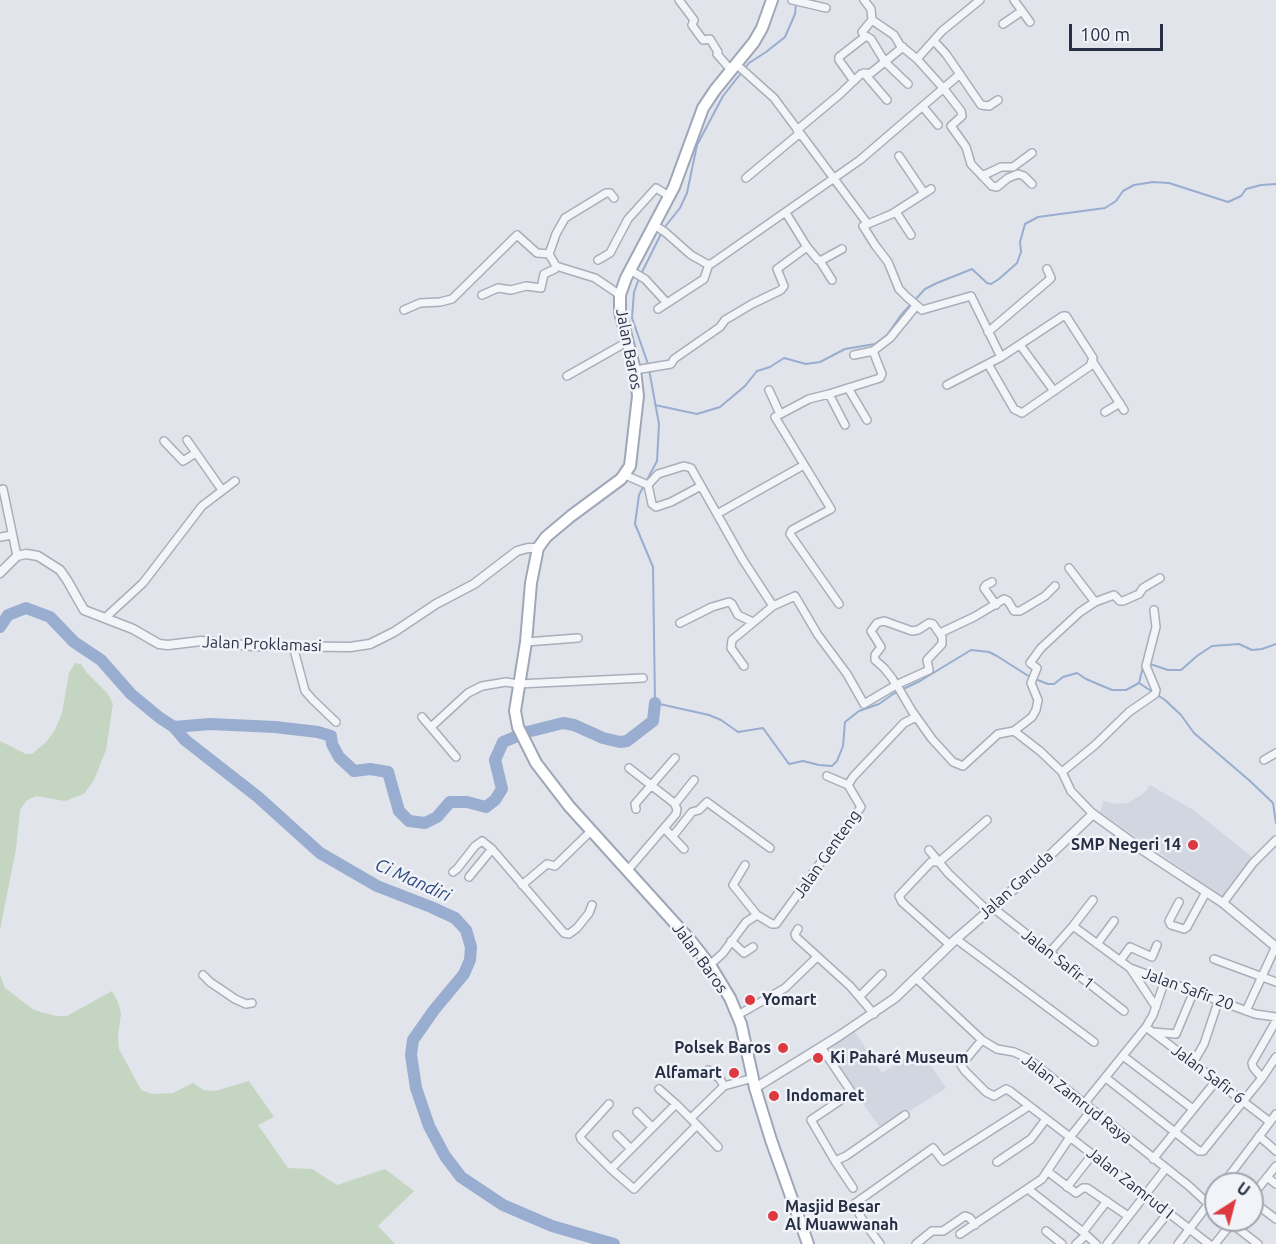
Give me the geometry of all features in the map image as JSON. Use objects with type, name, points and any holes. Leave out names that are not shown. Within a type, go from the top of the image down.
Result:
[{"type":"main road","name":"Jalan Baros","points":[[625,475],[630,466],[643,369],[627,342],[620,312],[620,294],[636,274],[659,228],[703,108],[738,69],[762,28],[772,0]]},
{"type":"main road","points":[[518,684],[526,642],[531,583],[538,549],[557,527],[625,475]]},
{"type":"main road","name":"Jalan Baros","points":[[518,684],[515,711],[518,727],[527,748],[548,780],[685,934],[710,965],[738,1015],[754,1083],[771,1140],[808,1244]]},
{"type":"street","points":[[679,0],[694,20],[692,25],[703,40],[710,39],[718,51],[717,54],[774,98],[867,223]]},
{"type":"street","points":[[792,0],[826,8]]},
{"type":"street","points":[[864,0],[871,9],[872,20],[862,32],[865,37],[871,39],[885,62],[908,84]]},
{"type":"street","points":[[917,59],[942,31],[980,0]]},
{"type":"street","points":[[1014,0],[1030,22]]},
{"type":"street","points":[[1003,24],[1022,10]]},
{"type":"street","points":[[872,20],[892,33],[917,59],[944,89],[962,114],[951,126],[966,147],[969,161],[982,176],[995,187],[1018,174],[1024,176],[1032,184]]},
{"type":"street","points":[[854,81],[838,58],[865,37]]},
{"type":"street","points":[[934,41],[981,105],[989,106],[998,100]]},
{"type":"street","points":[[746,178],[854,81],[864,74],[871,74],[903,47]]},
{"type":"street","points":[[864,74],[887,100]]},
{"type":"street","points":[[658,309],[704,279],[709,264],[860,160],[960,74]]},
{"type":"street","points":[[923,107],[938,125]]},
{"type":"street","points":[[982,176],[1001,167],[1013,167],[1032,153]]},
{"type":"street","points":[[899,156],[924,193]]},
{"type":"street","points":[[598,260],[610,254],[628,219],[656,188],[669,196]]},
{"type":"street","points":[[931,189],[896,212],[867,223],[863,226],[864,229],[888,262],[899,289],[915,305],[924,310],[970,295],[1001,357]]},
{"type":"street","points":[[614,198],[610,193],[606,193],[565,218],[549,254],[556,266],[595,278],[620,294]]},
{"type":"street","points":[[896,212],[912,235]]},
{"type":"street","points":[[786,213],[807,248],[820,261],[832,280]]},
{"type":"street","points":[[659,228],[691,255],[709,264]]},
{"type":"street","points":[[404,310],[420,303],[440,302],[452,298],[515,235],[537,253],[549,254]]},
{"type":"street","points":[[643,369],[671,364],[674,359],[717,329],[725,320],[784,288],[777,269],[807,248]]},
{"type":"street","points":[[820,261],[842,249]]},
{"type":"street","points":[[482,296],[498,288],[511,290],[526,286],[541,288],[544,274],[555,269],[556,266]]},
{"type":"street","points":[[988,332],[1051,278],[1047,269]]},
{"type":"street","points":[[636,274],[667,303]]},
{"type":"street","points":[[854,355],[873,351],[890,338],[915,305]]},
{"type":"street","points":[[947,385],[1001,357],[1066,316],[1122,406],[1105,412]]},
{"type":"street","points":[[567,376],[627,342]]},
{"type":"street","points":[[1020,345],[1054,391]]},
{"type":"street","points":[[839,604],[790,534],[792,530],[831,509],[775,417],[809,399],[882,376],[873,351]]},
{"type":"street","points":[[988,364],[1017,411],[1022,413],[1093,362]]},
{"type":"street","points":[[848,388],[867,420]]},
{"type":"street","points":[[769,390],[780,414]]},
{"type":"street","points":[[829,394],[845,424]]},
{"type":"street","points":[[187,440],[222,490]]},
{"type":"street","points":[[164,441],[184,462],[196,453]]},
{"type":"street","points":[[717,514],[804,465]]},
{"type":"street","points":[[645,484],[658,474],[688,466],[773,606]]},
{"type":"street","points":[[625,475],[645,484],[652,504],[656,507],[671,502],[700,486]]},
{"type":"street","points":[[105,618],[143,583],[195,513],[235,481]]},
{"type":"street","points":[[0,573],[17,556],[4,512],[3,489]]},
{"type":"street","points":[[0,537],[12,535]]},
{"type":"street","name":"Jalan Proklamasi","points":[[17,556],[26,554],[38,556],[50,562],[68,580],[84,610],[133,629],[150,641],[159,644],[168,645],[201,640],[253,646],[350,647],[370,644],[394,632],[436,604],[474,584],[517,551],[528,548],[538,549]]},
{"type":"street","points":[[1069,568],[1095,602]]},
{"type":"street","points":[[744,666],[731,648],[735,636],[773,606],[795,596],[818,635],[847,674],[864,704],[899,689],[929,670],[927,660],[942,644],[940,633],[932,623],[914,631],[884,621],[874,625],[873,635],[881,647],[875,654],[875,658],[899,689],[916,717],[940,747],[953,762],[964,765],[998,734],[1014,731],[1032,717],[1038,700],[1032,679],[1037,668],[1030,663],[1035,654],[1080,612],[1095,602],[1114,595],[1123,601],[1139,594],[1143,588],[1160,578]]},
{"type":"street","points":[[992,582],[984,587],[996,604]]},
{"type":"street","points":[[940,633],[1006,599],[1012,610],[1017,612],[1038,600],[1055,586]]},
{"type":"street","points":[[680,623],[712,607],[729,602],[738,615],[753,622]]},
{"type":"street","points":[[1062,771],[1095,745],[1129,712],[1154,696],[1156,690],[1147,662],[1156,627],[1154,610]]},
{"type":"street","points":[[526,642],[578,638]]},
{"type":"street","points":[[293,646],[305,691],[336,722]]},
{"type":"street","points":[[431,727],[468,693],[482,686],[498,683],[643,678]]},
{"type":"street","points":[[422,717],[456,756]]},
{"type":"street","name":"Jalan Genteng","points":[[757,915],[772,924],[777,924],[861,807],[848,785],[853,777],[902,725],[916,717]]},
{"type":"street","points":[[1014,731],[1062,771],[1071,791],[1093,814],[1223,903],[1276,946],[1246,1011]]},
{"type":"street","points":[[1264,760],[1276,753]]},
{"type":"street","points":[[636,809],[634,806],[675,758]]},
{"type":"street","points":[[628,870],[676,814],[677,809],[675,804],[629,768]]},
{"type":"street","points":[[827,776],[848,785]]},
{"type":"street","points":[[675,804],[694,780]]},
{"type":"street","points":[[673,836],[692,812],[699,810],[707,802],[770,848]]},
{"type":"street","name":"Jalan Garuda","points":[[754,1083],[821,1047],[895,998],[1093,814]]},
{"type":"street","points":[[987,820],[939,862],[931,862],[899,897],[953,942],[1094,1042]]},
{"type":"street","points":[[664,828],[684,849]]},
{"type":"street","points":[[522,885],[547,864],[556,865],[591,831]]},
{"type":"street","points":[[453,872],[482,841],[492,849],[566,934],[577,928],[589,913],[592,905]]},
{"type":"street","points":[[1223,903],[1253,863],[1274,842]]},
{"type":"street","points":[[469,877],[492,849]]},
{"type":"street","name":"Jalan Safir 1","points":[[928,850],[948,873],[990,909],[1124,1011]]},
{"type":"street","points":[[710,965],[720,957],[746,921],[757,915],[733,885],[745,865]]},
{"type":"street","points":[[1179,902],[1169,921],[1171,925],[1184,929],[1206,892]]},
{"type":"street","points":[[1049,953],[1093,900]]},
{"type":"street","points":[[1097,944],[1114,921]]},
{"type":"street","points":[[1073,926],[1130,968],[1156,1007]]},
{"type":"street","points":[[798,928],[796,937],[860,996],[874,1014]]},
{"type":"street","points":[[731,941],[744,953],[753,946]]},
{"type":"street","points":[[1120,961],[1130,947],[1152,957],[1157,945]]},
{"type":"street","points":[[738,1015],[785,988],[817,957]]},
{"type":"street","points":[[1214,959],[1276,982]]},
{"type":"street","name":"Jalan Safir 20","points":[[1130,968],[1219,999],[1246,1011],[1276,1019]]},
{"type":"street","points":[[860,996],[882,974]]},
{"type":"street","points":[[203,975],[235,999],[246,1004],[252,1003]]},
{"type":"street","name":"Jalan Zamrud Raya","points":[[916,978],[982,1040],[997,1049],[1019,1053],[1204,1201]]},
{"type":"street","points":[[1083,1105],[1123,1056],[1149,1029],[1165,980]]},
{"type":"street","points":[[1149,1029],[1176,1034],[1194,991]]},
{"type":"street","points":[[1193,1064],[1204,1044],[1219,999]]},
{"type":"street","points":[[1262,1078],[1252,1063],[1276,1019]]},
{"type":"street","name":"Jalan Safir 6","points":[[1149,1029],[1270,1122]]},
{"type":"street","name":"Jalan Zamrud I","points":[[982,1040],[963,1061],[962,1068],[988,1094],[994,1096],[1008,1089],[1209,1244]]},
{"type":"street","points":[[821,1047],[850,1090],[848,1095],[811,1120],[853,1188]]},
{"type":"street","points":[[1123,1056],[1193,1109]]},
{"type":"street","points":[[1106,1078],[1199,1151],[1203,1151],[1262,1078],[1276,1057]]},
{"type":"street","points":[[708,1070],[720,1079],[724,1086]]},
{"type":"street","points":[[1153,1159],[1216,1080]]},
{"type":"street","points":[[690,1118],[724,1086],[754,1083]]},
{"type":"street","points":[[659,1089],[718,1147]]},
{"type":"street","points":[[609,1104],[580,1136],[611,1169],[634,1189],[697,1125]]},
{"type":"street","points":[[611,1169],[676,1104]]},
{"type":"street","points":[[880,1244],[854,1204],[933,1148],[943,1161],[1029,1106]]},
{"type":"street","points":[[960,1234],[1041,1179],[1091,1111]]},
{"type":"street","points":[[637,1112],[652,1127]]},
{"type":"street","points":[[1232,1172],[1276,1114]]},
{"type":"street","points":[[835,1161],[846,1156],[905,1115]]},
{"type":"street","points":[[997,1162],[1031,1139],[1046,1119]]},
{"type":"street","points":[[617,1135],[631,1149]]},
{"type":"street","points":[[1258,1136],[1276,1151]]},
{"type":"street","points":[[1067,1187],[1092,1155]]},
{"type":"street","points":[[1264,1181],[1276,1166]]},
{"type":"street","points":[[1107,1244],[1166,1168]]},
{"type":"street","points":[[1047,1171],[1077,1193],[1085,1187],[1128,1216]]},
{"type":"street","points":[[1267,1177],[1276,1184]]},
{"type":"street","points":[[1028,1189],[1096,1244]]},
{"type":"street","points":[[1076,1244],[1107,1201]]},
{"type":"street","points":[[1178,1244],[1204,1210]]},
{"type":"street","points":[[1143,1244],[1168,1213]]},
{"type":"street","points":[[916,1244],[934,1230],[940,1232],[946,1230],[965,1216],[970,1218],[975,1225]]},
{"type":"street","points":[[1046,1232],[1062,1244]]},
{"type":"street","points":[[1244,1232],[1258,1244]]},
{"type":"shaded area","name":"SMP Negeri 14","points":[[1150,785],[1195,811],[1252,857],[1224,898],[1100,812],[1103,801],[1116,804],[1128,803],[1144,793]]},
{"type":"shaded area","points":[[855,1032],[882,1073],[920,1049],[946,1088],[881,1129],[825,1050]]},
{"type":"green space","points":[[75,663],[81,664],[108,694],[113,704],[106,750],[94,780],[84,794],[65,801],[36,796],[27,800],[20,810],[16,849],[0,930],[0,741],[26,754],[32,754],[46,742],[55,730],[62,713],[69,673]]},
{"type":"green space","points":[[0,975],[5,988],[34,1010],[56,1016],[67,1016],[112,991],[121,1013],[119,1049],[141,1090],[152,1094],[173,1093],[193,1083],[203,1090],[215,1091],[249,1081],[274,1117],[258,1125],[288,1168],[312,1169],[337,1185],[385,1169],[414,1191],[378,1226],[395,1244],[0,1244]]},
{"type":"waterway","points":[[796,4],[795,14],[785,37],[749,63],[723,96],[697,145],[687,193],[680,208],[664,228],[634,292],[632,318],[648,364],[659,424],[657,461],[639,495],[635,524],[653,567],[655,703],[709,715],[738,732],[763,728],[789,764],[803,761],[832,766],[837,761],[843,746],[845,722],[859,711],[879,704],[971,650],[989,652],[1030,677]]},
{"type":"waterway","points":[[655,405],[697,414],[720,407],[745,386],[757,371],[770,367],[784,358],[806,364],[820,362],[845,349],[875,344],[887,335],[901,315],[925,289],[972,269],[987,283],[991,284],[999,279],[1017,263],[1025,224],[1038,217],[1105,208],[1116,201],[1123,191],[1134,185],[1153,182],[1169,183],[1228,202],[1241,196],[1246,189],[1276,184]]},
{"type":"waterway","name":"Ci Mandiri","points":[[0,627],[8,615],[26,608],[50,617],[74,642],[101,660],[131,694],[258,797],[320,853],[377,886],[455,918],[466,930],[471,947],[470,960],[464,974],[413,1040],[411,1055],[416,1088],[429,1126],[445,1156],[461,1177],[503,1205],[552,1226],[614,1244]]},
{"type":"waterway","points":[[1150,664],[1168,670],[1181,670],[1212,646],[1239,644],[1252,650],[1276,644]]},
{"type":"waterway","points":[[1035,679],[1054,684],[1063,677],[1077,673],[1112,690],[1126,690],[1139,683],[1144,663]]},
{"type":"waterway","points":[[1139,683],[1165,700],[1181,715],[1194,733],[1273,803],[1276,823]]},
{"type":"waterway","points":[[174,727],[210,724],[275,727],[318,732],[331,736],[332,744],[339,757],[354,771],[370,769],[388,772],[399,811],[409,821],[425,823],[437,817],[450,802],[467,802],[486,807],[495,800],[502,789],[495,760],[503,742],[527,732],[563,723],[574,725],[603,738],[620,742],[627,741],[653,721],[655,703]]},
{"type":"place","name":"SMP Negeri 14","points":[[1193,845]]},
{"type":"place","name":"Yomart","points":[[750,1000]]},
{"type":"place","name":"Polsek Baros","points":[[783,1048]]},
{"type":"place","name":"Ki Paharé Museum","points":[[818,1058]]},
{"type":"place","name":"Alfamart","points":[[734,1073]]},
{"type":"place","name":"Indomaret","points":[[774,1096]]},
{"type":"place","name":"Masjid Besar Al Muawwanah","points":[[773,1216]]}]
